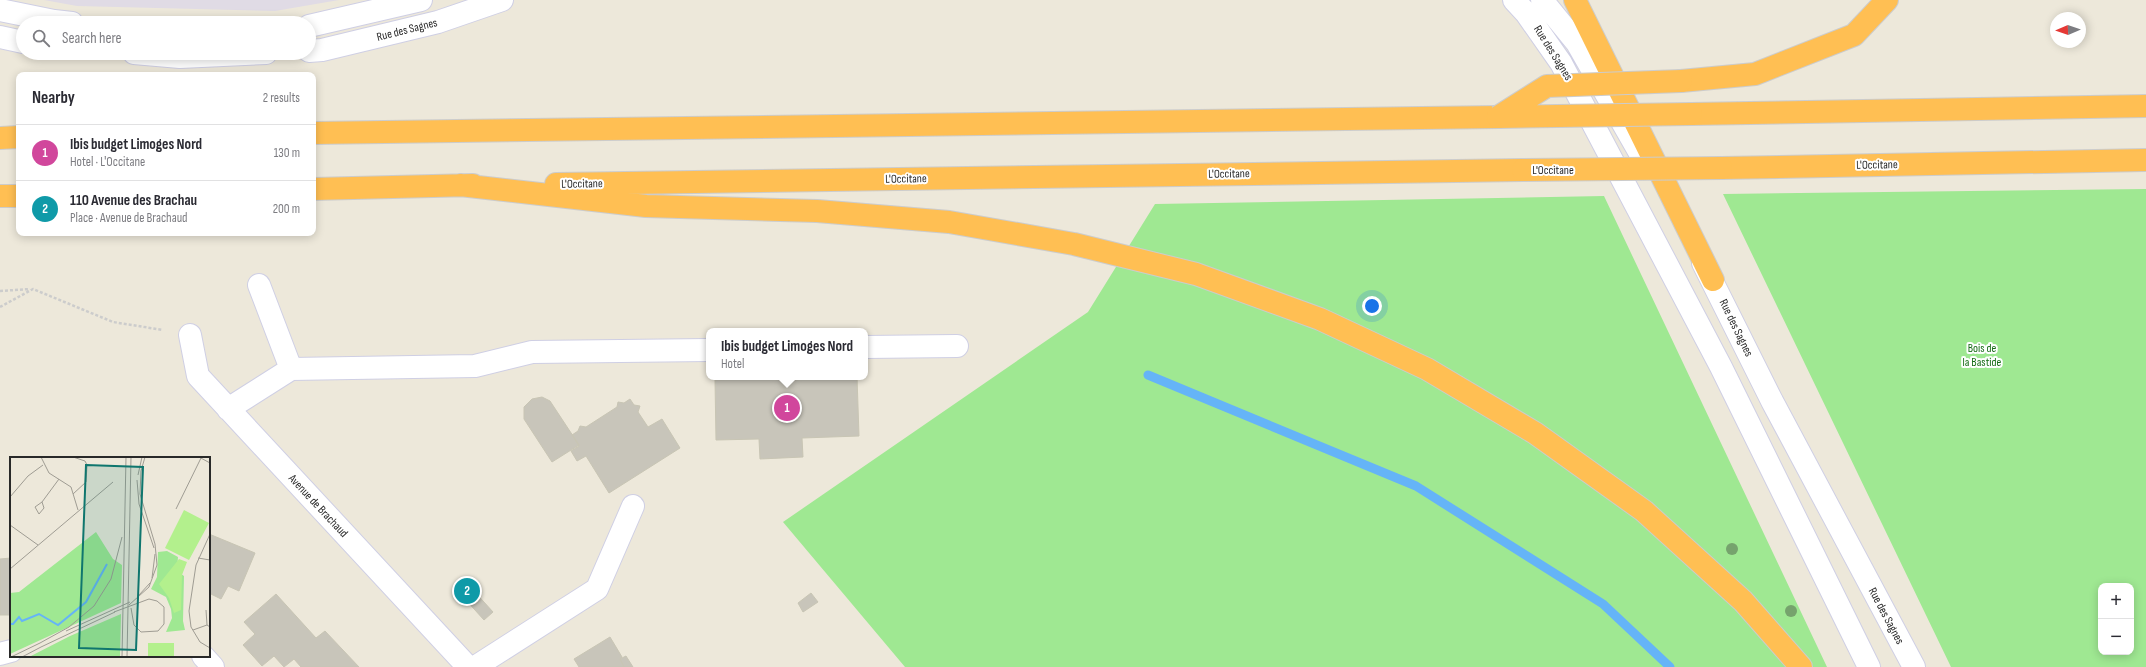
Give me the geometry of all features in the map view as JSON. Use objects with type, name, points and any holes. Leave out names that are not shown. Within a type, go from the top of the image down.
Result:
[{"type":"highway","points":[[1575,0],[1713,280]]},
{"type":"highway","points":[[1498,117],[1547,86],[1681,81],[1755,74],[1854,35],[1887,0]]},
{"type":"highway","points":[[316,133],[1498,117],[2146,106]]},
{"type":"highway","points":[[0,138],[16,137]]},
{"type":"highway","name":"L'Occitane","points":[[316,189],[1721,168],[2146,160]]},
{"type":"highway","points":[[460,186],[646,206],[817,211],[949,222],[1074,244],[1196,274],[1320,319],[1427,369],[1535,433],[1644,511],[1743,601],[1801,667]]},
{"type":"highway","points":[[0,196],[16,196]]},
{"type":"street","points":[[17,0],[50,16]]},
{"type":"street","points":[[316,24],[421,0]]},
{"type":"street","name":"Rue des Sagnes","points":[[316,50],[438,22],[502,0]]},
{"type":"street","name":"Rue des Sagnes","points":[[1514,0],[1526,13],[1561,63],[1721,367],[1869,667]]},
{"type":"street","name":"Rue des Sagnes","points":[[1542,0],[1577,44],[1713,280],[1772,401],[1914,667]]},
{"type":"street","points":[[0,10],[32,16]]},
{"type":"street","points":[[0,37],[16,40]]},
{"type":"street","points":[[259,285],[291,370]]},
{"type":"street","name":"Avenue de Brachaud","points":[[190,334],[198,376],[468,667]]},
{"type":"street","points":[[868,347],[957,346]]},
{"type":"street","points":[[228,409],[291,370],[475,366],[532,352],[706,350]]},
{"type":"street","points":[[475,667],[597,589],[633,506]]},
{"type":"street","points":[[0,654],[10,651]]},
{"type":"street","points":[[204,657],[213,667]]},
{"type":"path","points":[[0,306],[33,288]]},
{"type":"path","points":[[0,291],[33,288],[113,322],[190,334]]},
{"type":"shaded area","points":[[44,0],[339,0],[275,11],[77,6]]},
{"type":"green space","name":"Bois de la Bastide","points":[[2146,189],[2146,667],[1951,667],[1723,194]]},
{"type":"green space","points":[[1604,196],[1827,667],[905,667],[783,522],[1088,312],[1155,204]]},
{"type":"building","points":[[715,380],[857,380],[859,436],[802,438],[803,457],[760,459],[759,439],[716,440]]},
{"type":"building","points":[[542,397],[550,401],[579,445],[552,462],[524,419],[524,407],[532,399]]},
{"type":"building","points":[[630,399],[634,405],[640,406],[638,412],[648,427],[662,419],[680,448],[609,493],[586,456],[577,461],[571,451],[579,446],[572,435],[578,431],[580,426],[586,427],[617,407],[618,402],[624,403]]},
{"type":"building","points":[[210,534],[255,553],[239,591],[228,586],[221,599],[210,594]]},
{"type":"building","points":[[10,558],[10,615],[0,615],[0,559]]},
{"type":"building","points":[[468,583],[474,591],[465,599],[459,592]]},
{"type":"building","points":[[474,591],[493,612],[484,620],[465,599]]},
{"type":"building","points":[[811,593],[818,602],[803,612],[798,603]]},
{"type":"building","points":[[276,594],[316,638],[325,631],[359,667],[301,667],[294,659],[284,667],[274,656],[262,666],[243,645],[255,634],[244,622]]},
{"type":"building","points":[[610,637],[622,657],[620,659],[624,667],[579,667],[574,659]]},
{"type":"building","points":[[626,656],[633,667],[624,667],[620,659]]},
{"type":"waterway","points":[[1148,375],[1416,486],[1603,604],[1670,667]]},
{"type":"place","name":"Ibis budget Limoges Nord","points":[[787,408]]},
{"type":"place","name":"110 Avenue des Brachau","points":[[467,591]]}]
